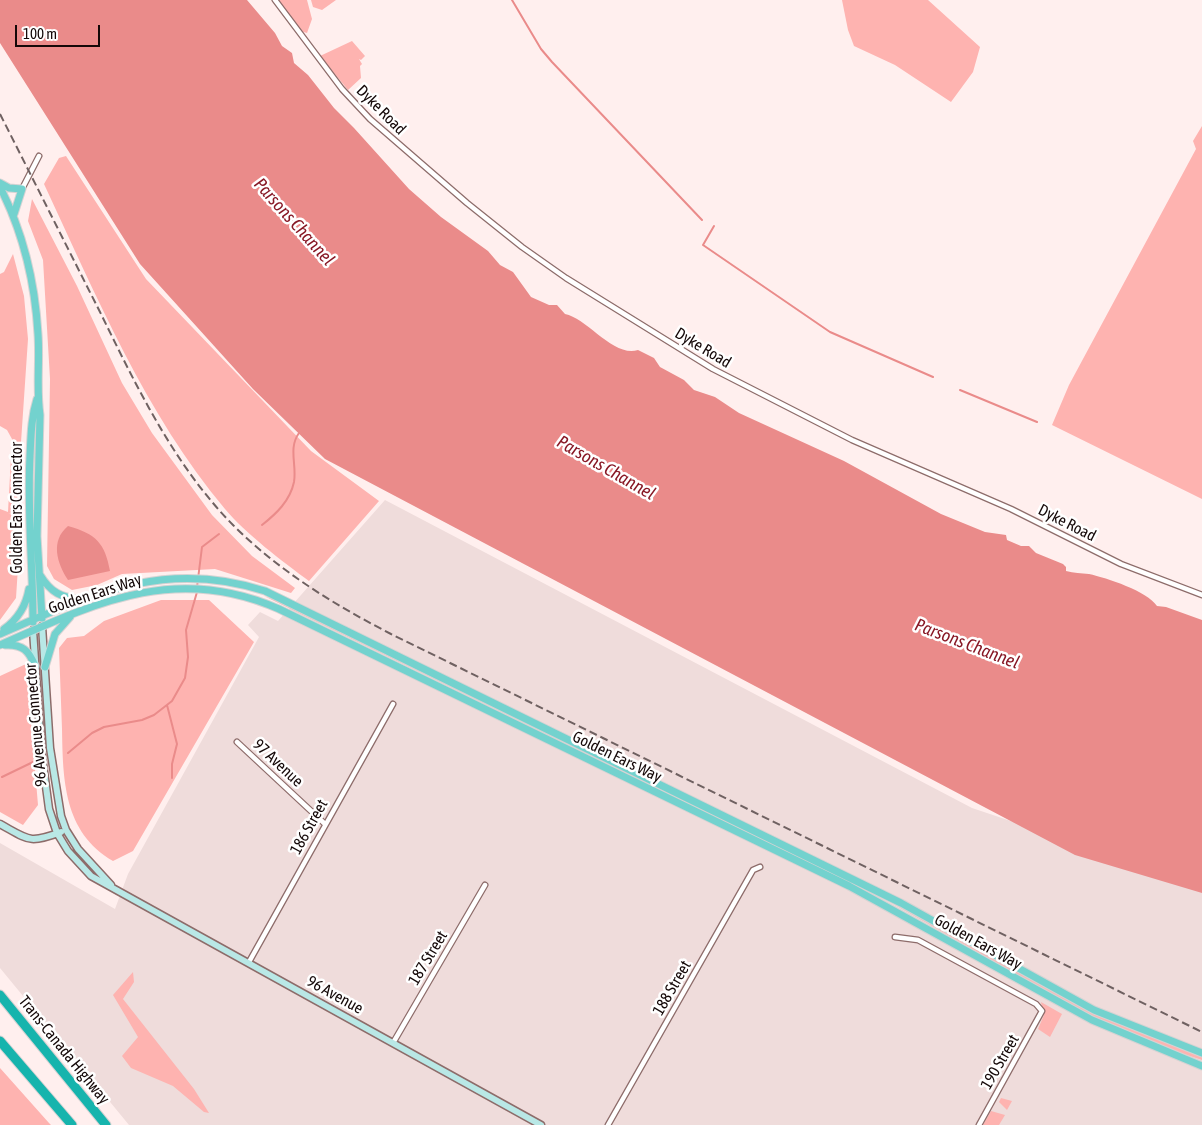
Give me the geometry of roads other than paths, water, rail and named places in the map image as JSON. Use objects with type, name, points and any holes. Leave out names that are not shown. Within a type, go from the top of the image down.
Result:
[{"type":"highway","name":"Trans-Canada Highway","points":[[0,995],[106,1125]]},
{"type":"highway","points":[[0,1041],[72,1125]]},
{"type":"main road","points":[[0,183],[9,188],[22,188],[14,214]]},
{"type":"main road","name":"Golden Ears Connector","points":[[0,187],[14,214],[26,250],[35,296],[38,345],[37,396],[40,415],[37,476],[42,616]]},
{"type":"main road","name":"Golden Ears Connector","points":[[33,620],[28,482],[32,414],[37,396]]},
{"type":"main road","points":[[39,572],[48,588],[57,595],[82,600]]},
{"type":"main road","points":[[0,633],[12,623],[26,602],[31,576]]},
{"type":"main road","name":"Golden Ears Way","points":[[0,633],[124,585],[157,579],[192,577],[231,581],[283,599],[878,892],[1094,1010],[1202,1053]]},
{"type":"main road","name":"Golden Ears Way","points":[[0,646],[42,626],[126,595],[158,589],[195,588],[240,595],[279,609],[849,886],[1092,1020],[1202,1066]]},
{"type":"main road","name":"96 Avenue Connector","points":[[42,616],[50,748],[57,797],[66,830]]},
{"type":"main road","points":[[45,667],[55,634],[71,616]]},
{"type":"main road","name":"96 Avenue Connector","points":[[33,620],[41,748],[50,809],[57,833]]},
{"type":"main road","points":[[0,646],[13,645],[23,647],[30,653],[35,666]]},
{"type":"main road","points":[[0,824],[32,840],[39,840],[66,830]]},
{"type":"main road","name":"96 Avenue","points":[[66,830],[85,858],[115,890]]},
{"type":"main road","name":"96 Avenue","points":[[57,833],[70,854],[91,876],[541,1125]]},
{"type":"street","name":"Dyke Road","points":[[275,0],[342,89],[370,119],[467,203],[522,247],[566,278],[713,369],[852,440],[1011,509],[1121,564],[1202,595]]},
{"type":"street","points":[[22,188],[39,156]]},
{"type":"street","name":"186 Street","points":[[249,962],[393,704]]},
{"type":"street","name":"97 Avenue","points":[[237,742],[325,824]]},
{"type":"street","name":"188 Street","points":[[608,1125],[753,870],[760,867]]},
{"type":"street","name":"187 Street","points":[[393,1043],[485,885]]},
{"type":"street","name":"190 Street","points":[[895,937],[918,940],[1036,1004],[1042,1011],[979,1125]]},
{"type":"water","name":"Parsons Channel","points":[[0,0],[247,0],[275,33],[282,46],[292,53],[294,63],[308,75],[334,108],[409,189],[441,217],[488,251],[500,265],[513,272],[531,297],[549,305],[557,305],[565,314],[582,322],[610,343],[620,348],[629,351],[638,350],[654,358],[660,367],[684,380],[694,390],[715,397],[739,413],[844,461],[941,514],[985,532],[1006,535],[1007,540],[1021,546],[1029,546],[1036,553],[1063,564],[1066,567],[1066,571],[1089,574],[1116,582],[1145,595],[1157,606],[1166,607],[1202,620],[1202,893],[1075,855],[325,459],[253,389],[140,264],[0,43]]},
{"type":"water","points":[[68,526],[86,532],[98,541],[105,553],[110,571],[68,580],[58,559],[57,545],[62,532]]},
{"type":"waterway","points":[[512,0],[541,49],[552,62],[702,220]]},
{"type":"waterway","points":[[714,226],[703,245],[830,332],[933,377]]},
{"type":"waterway","points":[[960,390],[1037,422]]},
{"type":"waterway","points":[[262,525],[282,506],[292,489],[295,476],[293,451],[299,433]]},
{"type":"waterway","points":[[197,587],[202,547],[219,534]]},
{"type":"waterway","points":[[68,753],[92,733],[104,727],[142,720],[154,715],[172,701],[185,678],[188,657],[186,630],[197,592]]},
{"type":"waterway","points":[[167,705],[177,744],[172,764],[172,778]]},
{"type":"waterway","points":[[2,777],[33,762]]},
{"type":"railway","points":[[0,114],[157,423],[192,476],[233,525],[288,572],[348,611],[391,634],[1202,1032]]}]
